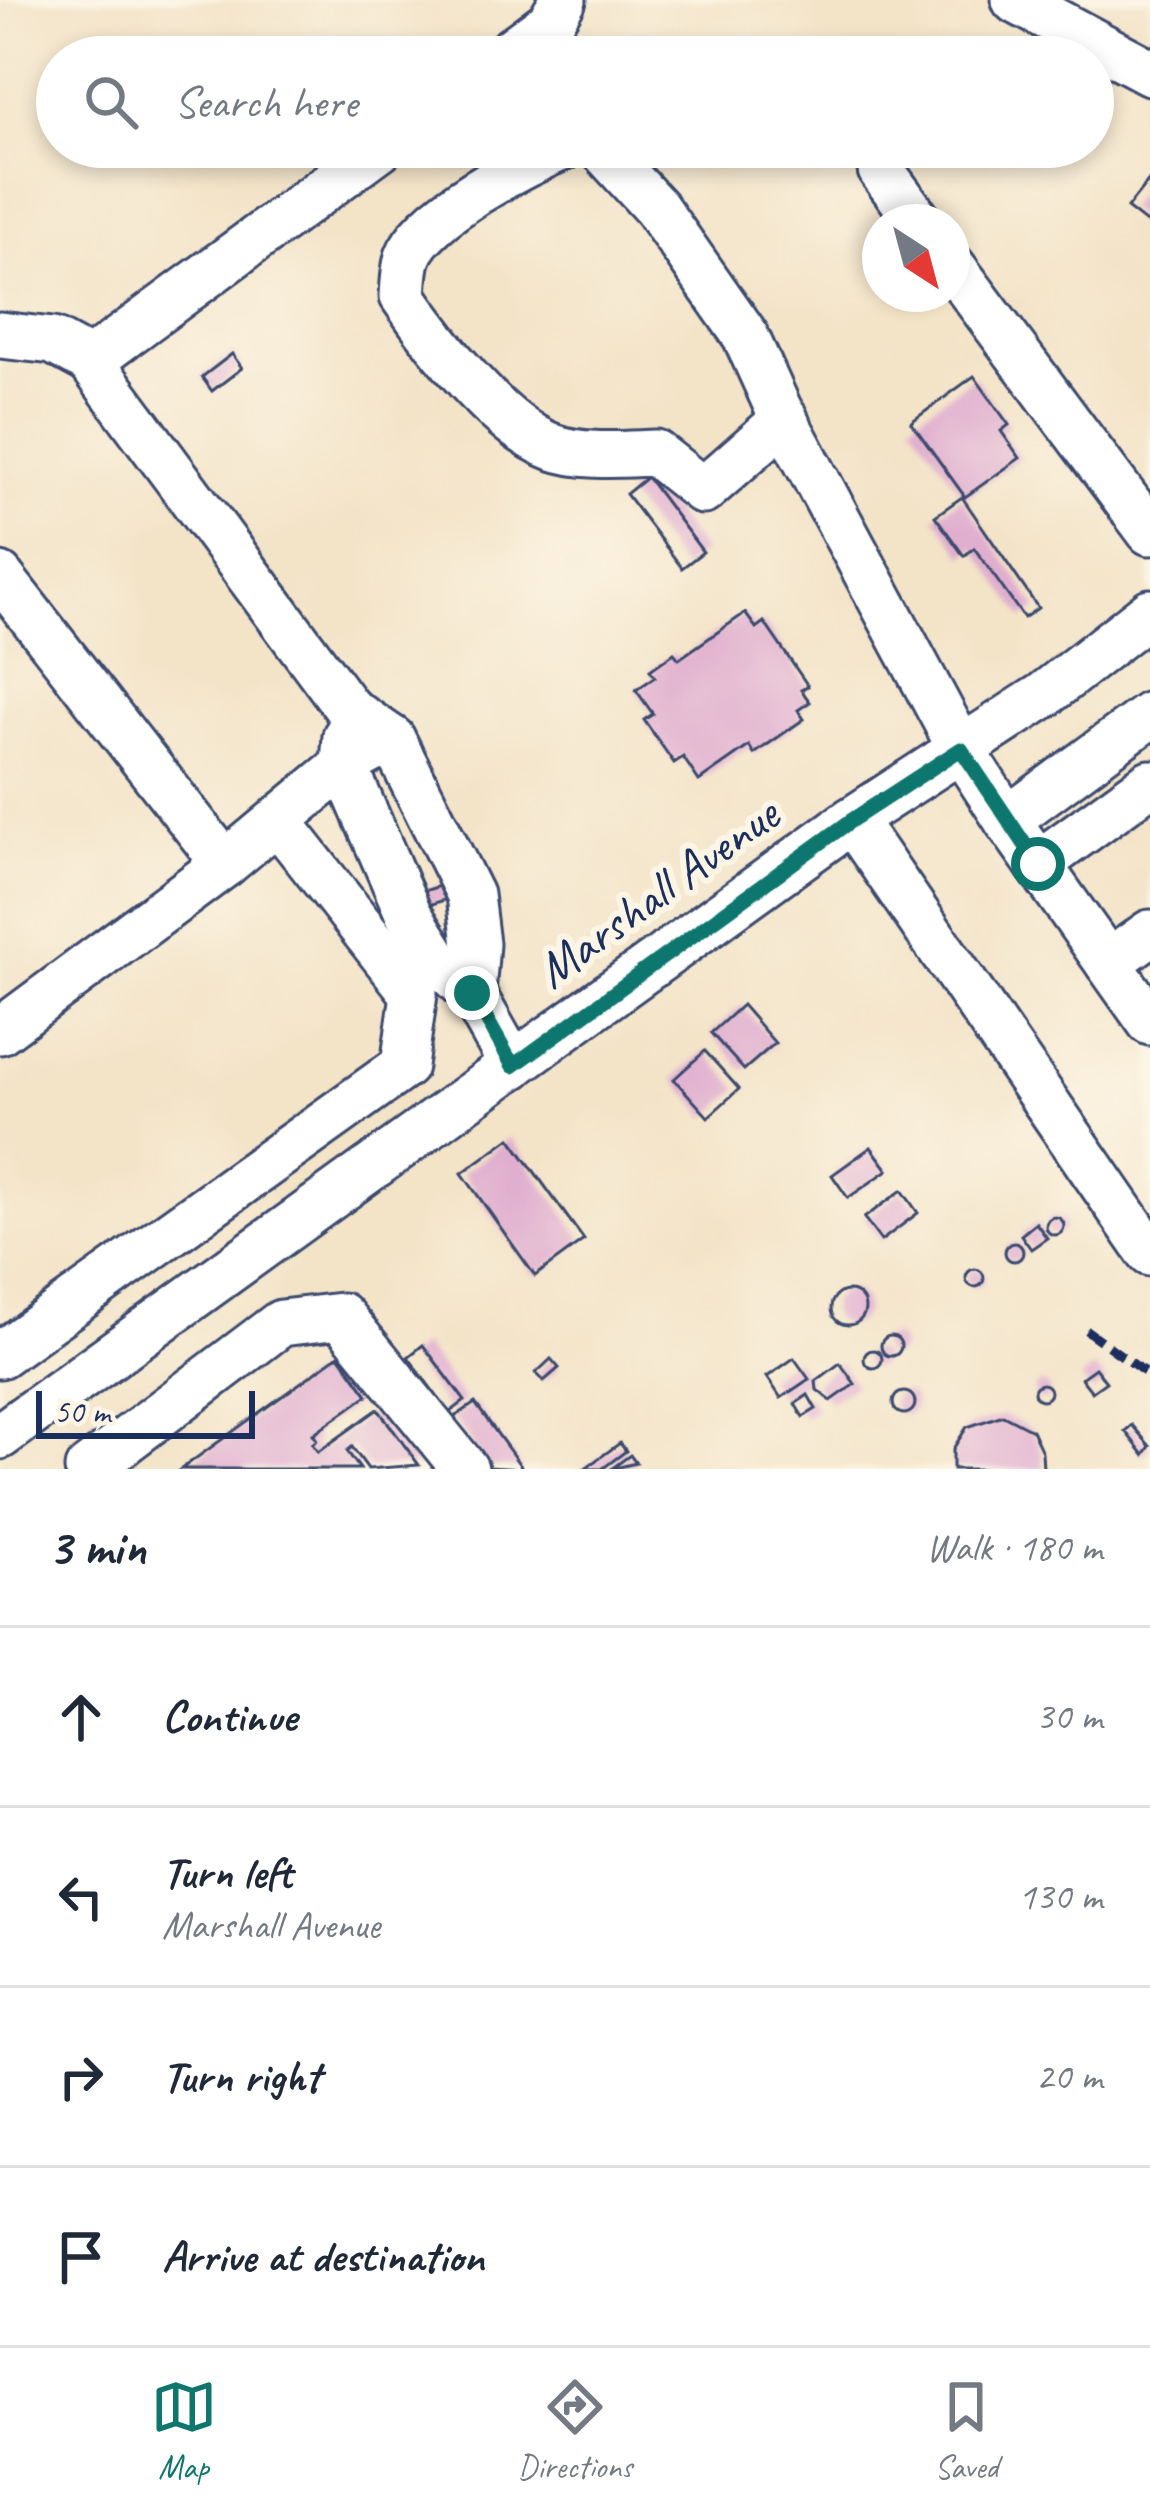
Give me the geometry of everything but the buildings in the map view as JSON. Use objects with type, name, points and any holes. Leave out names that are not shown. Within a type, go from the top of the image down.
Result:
[{"type":"street","points":[[531,36],[550,22],[563,0]]},
{"type":"street","points":[[1015,0],[1082,36]]},
{"type":"street","points":[[1114,53],[1150,72]]},
{"type":"street","points":[[90,361],[352,168]]},
{"type":"street","points":[[514,168],[430,229],[408,255],[403,296],[431,338],[501,410],[551,446],[610,454],[655,453],[703,491],[785,419]]},
{"type":"street","points":[[619,168],[656,208],[745,335],[961,749],[1150,1022]]},
{"type":"street","points":[[880,170],[906,204]]},
{"type":"street","points":[[970,290],[1150,532]]},
{"type":"street","points":[[0,335],[53,341],[90,361],[348,709],[392,739],[470,895],[476,944],[472,993]]},
{"type":"street","points":[[0,576],[225,864]]},
{"type":"street","name":"Marshall Avenue","points":[[0,1436],[852,820],[1044,695],[1150,612]]},
{"type":"street","points":[[348,709],[344,765],[410,915],[436,958],[472,993],[513,1066]]},
{"type":"street","points":[[1006,820],[1150,715]]},
{"type":"street","points":[[0,1031],[225,864],[344,765],[392,739]]},
{"type":"street","points":[[1038,864],[1150,783]]},
{"type":"street","points":[[852,820],[1150,1253]]},
{"type":"street","points":[[0,1355],[404,1066],[414,994],[278,821]]},
{"type":"street","points":[[1108,963],[1150,933]]},
{"type":"street","points":[[88,1469],[281,1323],[341,1316],[465,1469]]},
{"type":"railway","points":[[1086,1330],[1150,1376]]},
{"type":"route","points":[[472,993],[513,1066],[852,820],[961,749],[1038,864]]}]
